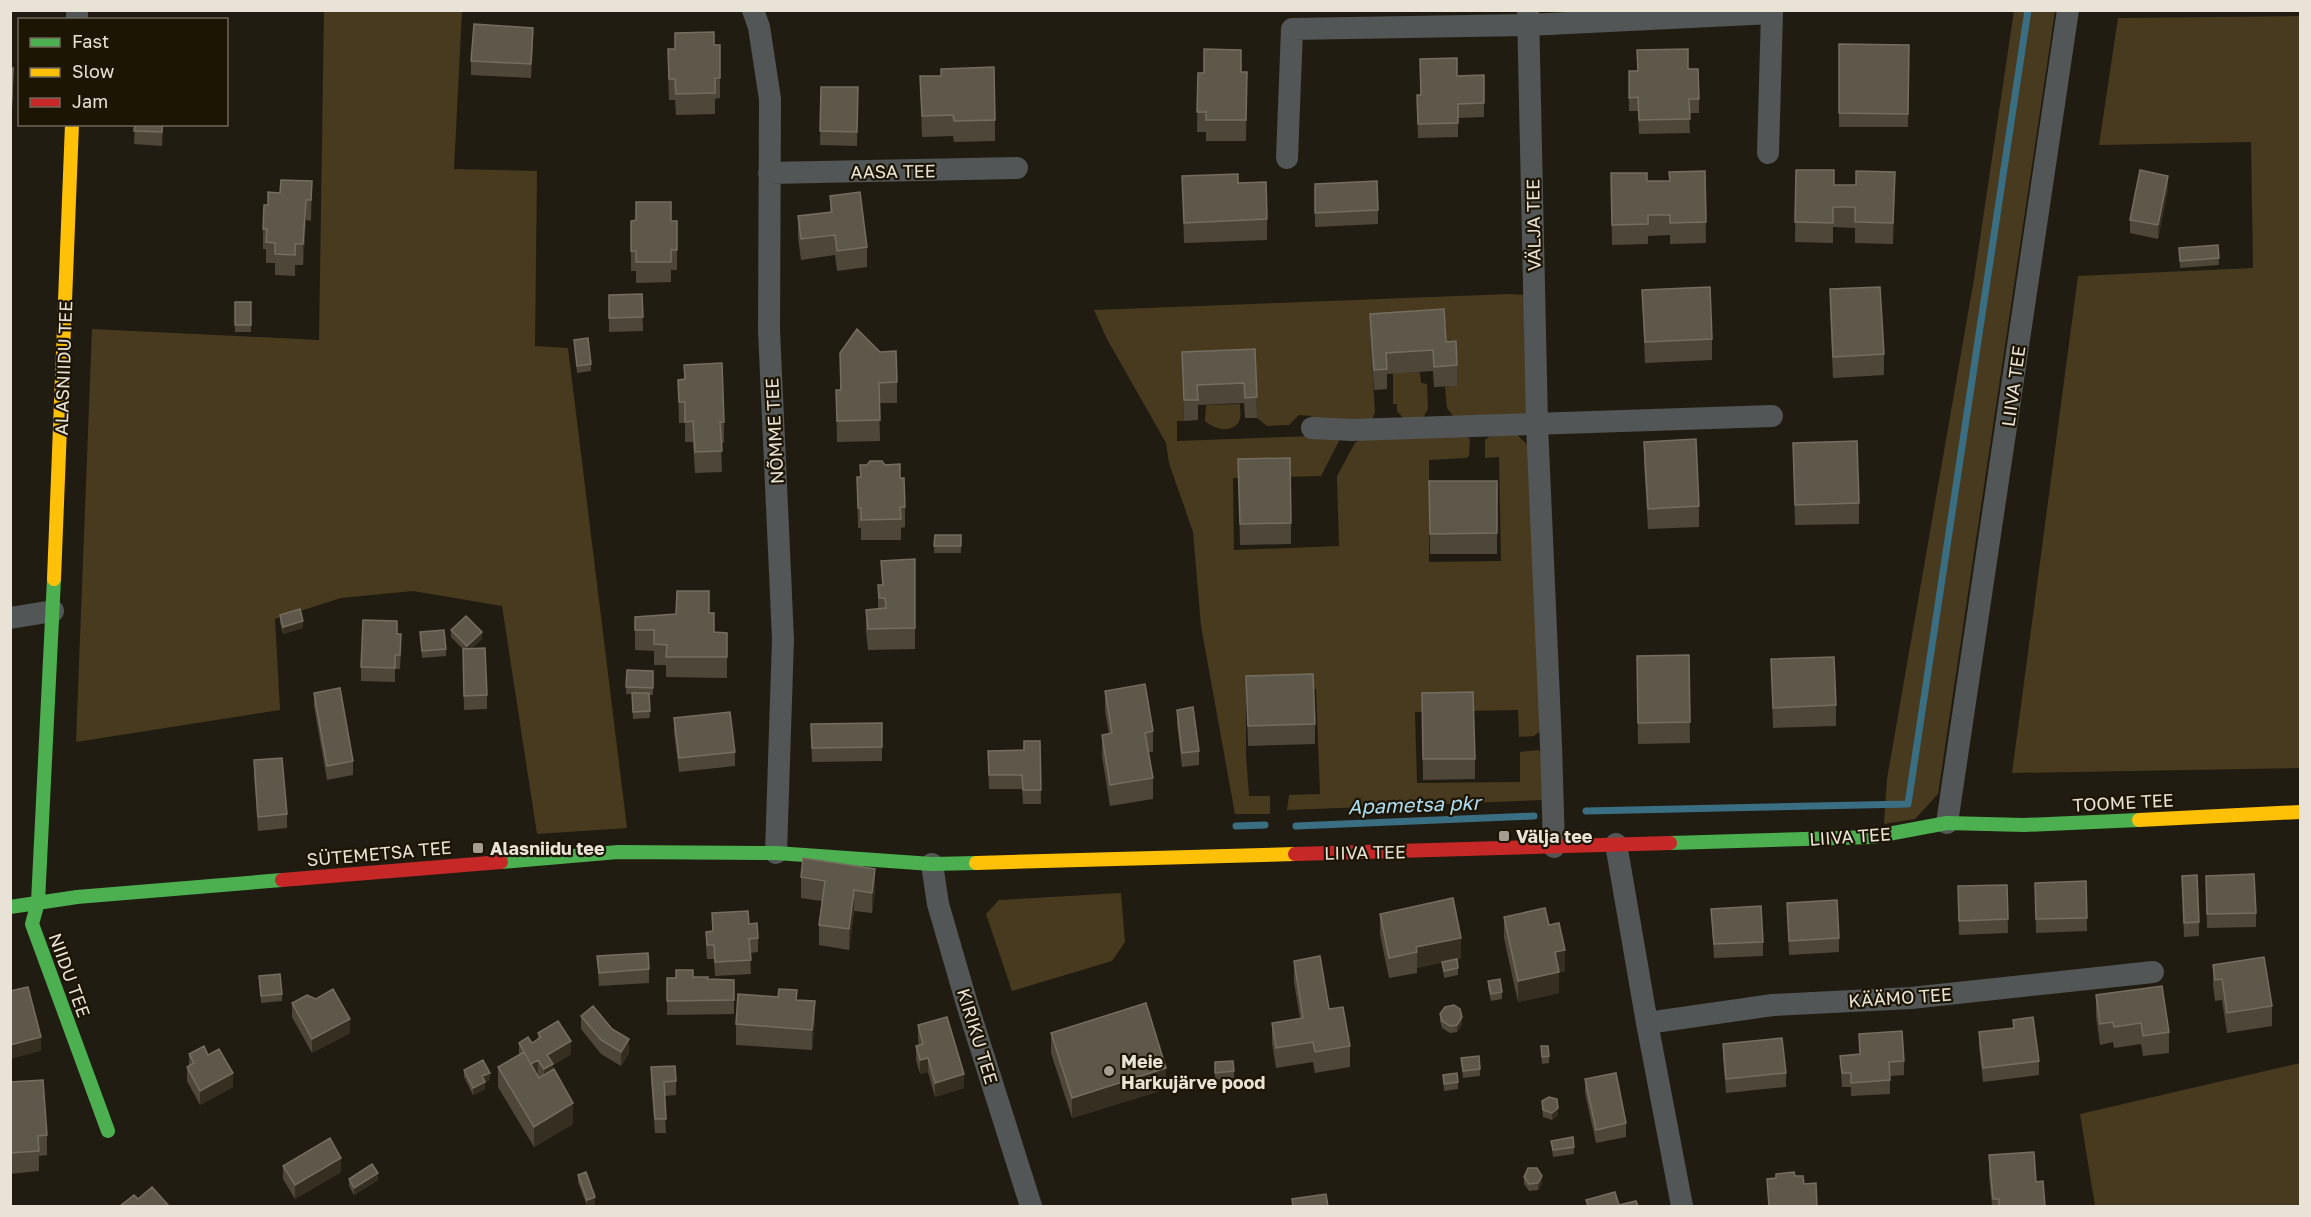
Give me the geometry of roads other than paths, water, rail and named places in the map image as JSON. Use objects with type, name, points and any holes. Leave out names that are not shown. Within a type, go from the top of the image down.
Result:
[{"type":"street","name":"NÕMME TEE","points":[[753,10],[759,27],[770,99],[769,330],[783,639],[776,853]]},
{"type":"street","name":"LIIVA TEE","points":[[932,864],[1872,837],[1947,823],[2068,10]]},
{"type":"street","points":[[1287,158],[1292,29],[1528,18],[1772,13],[1768,153]]},
{"type":"street","name":"VÄLJA TEE","points":[[1528,18],[1537,424],[1554,847]]},
{"type":"street","name":"ALASNIIDU TEE","points":[[53,611],[72,126]]},
{"type":"street","name":"AASA TEE","points":[[769,173],[1017,168]]},
{"type":"street","points":[[1312,428],[1352,429],[1772,416]]},
{"type":"street","points":[[10,618],[53,611]]},
{"type":"street","name":"NIIDU TEE","points":[[53,611],[38,902],[32,924],[108,1131]]},
{"type":"street","name":"TOOME TEE","points":[[1947,823],[2024,825],[2301,812]]},
{"type":"street","points":[[1617,844],[1647,1023],[1682,1206]]},
{"type":"street","name":"SÜTEMETSA TEE","points":[[10,907],[172,888],[618,852],[776,853],[932,864]]},
{"type":"street","name":"KIRIKU TEE","points":[[932,864],[938,904],[1031,1206]]},
{"type":"street","name":"KÄÄMO TEE","points":[[1647,1023],[1773,1005],[1911,998],[2153,972]]},
{"type":"waterway","points":[[1586,811],[1908,804],[2028,10]]},
{"type":"waterway","name":"Apametsa pkr","points":[[1296,826],[1534,816]]},
{"type":"waterway","name":"Apametsa pkr","points":[[1236,826],[1265,825]]},
{"type":"place","name":"Välja tee","points":[[1504,836]]},
{"type":"place","name":"Alasniidu tee","points":[[478,848]]},
{"type":"place","name":"Meie Harkujärve pood","points":[[1109,1071]]}]
